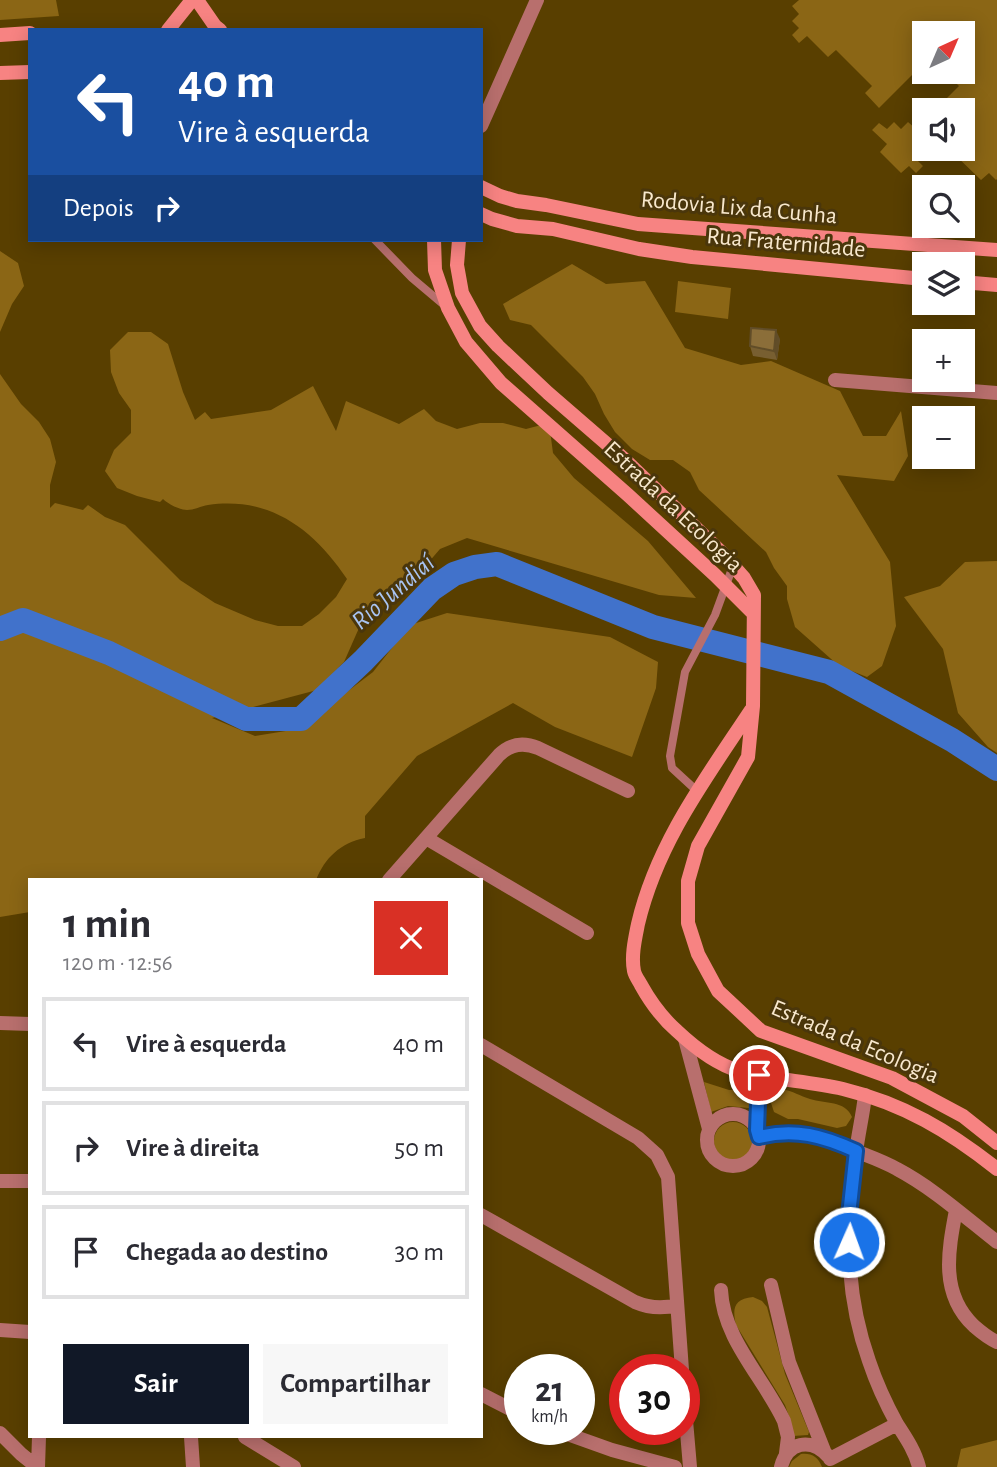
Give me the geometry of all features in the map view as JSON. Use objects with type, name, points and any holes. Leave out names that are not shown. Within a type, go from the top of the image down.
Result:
[{"type":"street","points":[[170,28],[195,0],[215,28]]},
{"type":"street","points":[[483,122],[537,0]]},
{"type":"street","points":[[0,35],[28,33]]},
{"type":"street","points":[[0,72],[28,72]]},
{"type":"street","name":"Rodovia Lix da Cunha","points":[[483,188],[517,201],[638,223],[997,250]]},
{"type":"street","name":"Rua Fraternidade","points":[[483,215],[517,226],[553,229],[692,257],[912,278]]},
{"type":"street","name":"Estrada da Ecologia","points":[[434,242],[435,270],[448,308],[466,342],[501,383],[581,453],[753,613]]},
{"type":"street","name":"Estrada da Ecologia","points":[[459,242],[457,265],[462,293],[481,326],[498,346],[623,458],[720,551],[744,578],[754,595],[753,613]]},
{"type":"street","points":[[975,283],[997,285]]},
{"type":"street","points":[[835,380],[997,393]]},
{"type":"street","points":[[753,613],[753,706]]},
{"type":"street","name":"Estrada da Ecologia","points":[[753,706],[678,821],[655,870],[640,915],[634,944],[634,972],[659,1013],[685,1039],[727,1066],[759,1075],[841,1089],[908,1111],[968,1146],[997,1169]]},
{"type":"street","name":"Estrada da Ecologia","points":[[753,706],[748,757],[698,846],[688,881],[688,923],[698,954],[718,991],[761,1031],[892,1078],[963,1116],[997,1143]]},
{"type":"street","points":[[391,878],[499,755],[515,745],[538,748],[628,791]]},
{"type":"street","points":[[426,838],[587,933]]},
{"type":"street","points":[[0,1023],[28,1024]]},
{"type":"street","points":[[685,1039],[709,1129]]},
{"type":"street","points":[[483,1046],[638,1138],[657,1155],[668,1177],[681,1354]]},
{"type":"street","points":[[758,1133],[747,1118],[733,1114],[719,1118],[709,1129],[709,1151],[719,1162],[733,1166],[747,1162],[757,1151],[758,1133],[759,1075]]},
{"type":"street","points":[[865,1095],[849,1215],[852,1293],[869,1360],[919,1467]]},
{"type":"street","points":[[758,1133],[802,1133],[830,1140],[886,1163],[911,1177],[997,1242]]},
{"type":"street","points":[[0,1181],[28,1181]]},
{"type":"street","points":[[956,1210],[949,1249],[951,1288],[966,1318],[988,1339],[997,1342]]},
{"type":"street","points":[[483,1216],[635,1302],[652,1307],[677,1306]]},
{"type":"street","points":[[771,1285],[789,1362],[829,1460]]},
{"type":"street","points":[[721,1290],[721,1304],[727,1324],[784,1421],[788,1437],[783,1460]]},
{"type":"street","points":[[0,1329],[28,1332]]},
{"type":"street","points":[[483,1395],[504,1406]]},
{"type":"street","points":[[829,1460],[897,1423]]},
{"type":"street","points":[[0,1433],[38,1467]]},
{"type":"street","points":[[38,1467],[39,1438]]},
{"type":"street","points":[[191,1438],[193,1467]]},
{"type":"street","points":[[247,1438],[294,1467]]},
{"type":"street","points":[[595,1444],[675,1467]]},
{"type":"street","points":[[783,1460],[792,1448],[806,1444],[813,1445],[829,1460]]},
{"type":"street","points":[[688,1445],[690,1467]]},
{"type":"lane","points":[[377,242],[412,278],[448,308]]},
{"type":"lane","points":[[697,791],[672,768],[670,756],[685,672],[715,615],[733,566]]},
{"type":"shaded area","points":[[0,0],[56,0],[59,16],[0,20]]},
{"type":"shaded area","points":[[799,0],[997,0],[997,179],[989,173],[981,180],[961,161],[975,161],[975,98],[947,98],[959,86],[957,84],[975,84],[975,21],[912,21],[912,75],[879,108],[865,93],[872,86],[836,50],[828,57],[807,36],[799,43],[792,35],[799,28],[792,21],[799,14],[792,6]]},
{"type":"shaded area","points":[[894,122],[901,129],[908,122],[912,126],[912,161],[918,161],[923,166],[916,173],[909,166],[901,173],[880,152],[887,144],[872,130],[879,123],[887,129]]},
{"type":"shaded area","points":[[0,251],[18,263],[24,286],[12,304],[0,332]]},
{"type":"shaded area","points":[[572,264],[606,284],[645,281],[685,348],[741,365],[771,361],[840,391],[863,436],[886,436],[901,411],[908,456],[894,481],[837,475],[890,562],[896,626],[882,666],[867,677],[839,666],[795,627],[787,599],[787,586],[766,552],[699,490],[690,472],[673,460],[650,460],[632,449],[615,432],[583,377],[531,325],[510,320],[503,304]]},
{"type":"shaded area","points":[[678,281],[731,288],[728,319],[675,312]]},
{"type":"shaded area","points":[[128,332],[151,332],[168,344],[195,420],[205,412],[211,419],[271,410],[313,386],[336,431],[346,401],[399,424],[424,409],[436,421],[457,429],[480,423],[503,423],[526,429],[549,423],[553,453],[574,478],[648,541],[696,598],[659,595],[467,538],[440,549],[397,599],[370,603],[344,662],[317,690],[212,718],[255,736],[298,729],[373,672],[410,625],[447,613],[610,637],[658,662],[656,688],[632,757],[555,727],[513,703],[417,756],[365,816],[365,838],[356,840],[334,853],[317,878],[28,878],[28,912],[0,917],[0,374],[50,439],[56,462],[50,485],[50,508],[55,503],[83,510],[88,505],[105,517],[125,525],[180,580],[215,603],[255,620],[278,626],[302,626],[336,597],[347,579],[320,545],[289,520],[271,512],[252,506],[231,504],[184,510],[163,499],[160,502],[117,488],[105,471],[114,450],[131,433],[131,410],[119,393],[111,372],[110,350]]},
{"type":"shaded area","points":[[997,561],[997,753],[988,747],[958,713],[943,649],[904,597],[940,586],[965,562]]},
{"type":"shaded area","points":[[704,1082],[729,1090],[747,1090],[751,1106],[728,1106],[711,1112]]},
{"type":"shaded area","points":[[782,1089],[810,1099],[840,1105],[852,1117],[846,1126],[837,1128],[788,1119],[774,1112],[771,1103],[775,1094]]},
{"type":"shaded area","points":[[733,1122],[746,1128],[752,1141],[746,1154],[733,1160],[720,1154],[714,1141],[720,1128]]},
{"type":"shaded area","points":[[753,1297],[767,1307],[785,1374],[808,1435],[793,1436],[785,1405],[736,1325],[736,1305]]},
{"type":"shaded area","points":[[997,1440],[997,1467],[957,1467],[961,1449]]},
{"type":"shaded area","points":[[801,1454],[814,1456],[822,1467],[789,1467]]},
{"type":"building","points":[[751,328],[776,330],[774,351],[750,346]]},
{"type":"waterway","name":"Rio Jundiaí","points":[[0,629],[23,620],[109,653],[246,719],[301,719],[363,661],[432,589],[454,574],[497,564],[653,627],[829,672],[952,740],[997,769]]},
{"type":"route","points":[[759,1075],[759,1137],[775,1133],[802,1133],[830,1140],[856,1151],[849,1242]]}]
